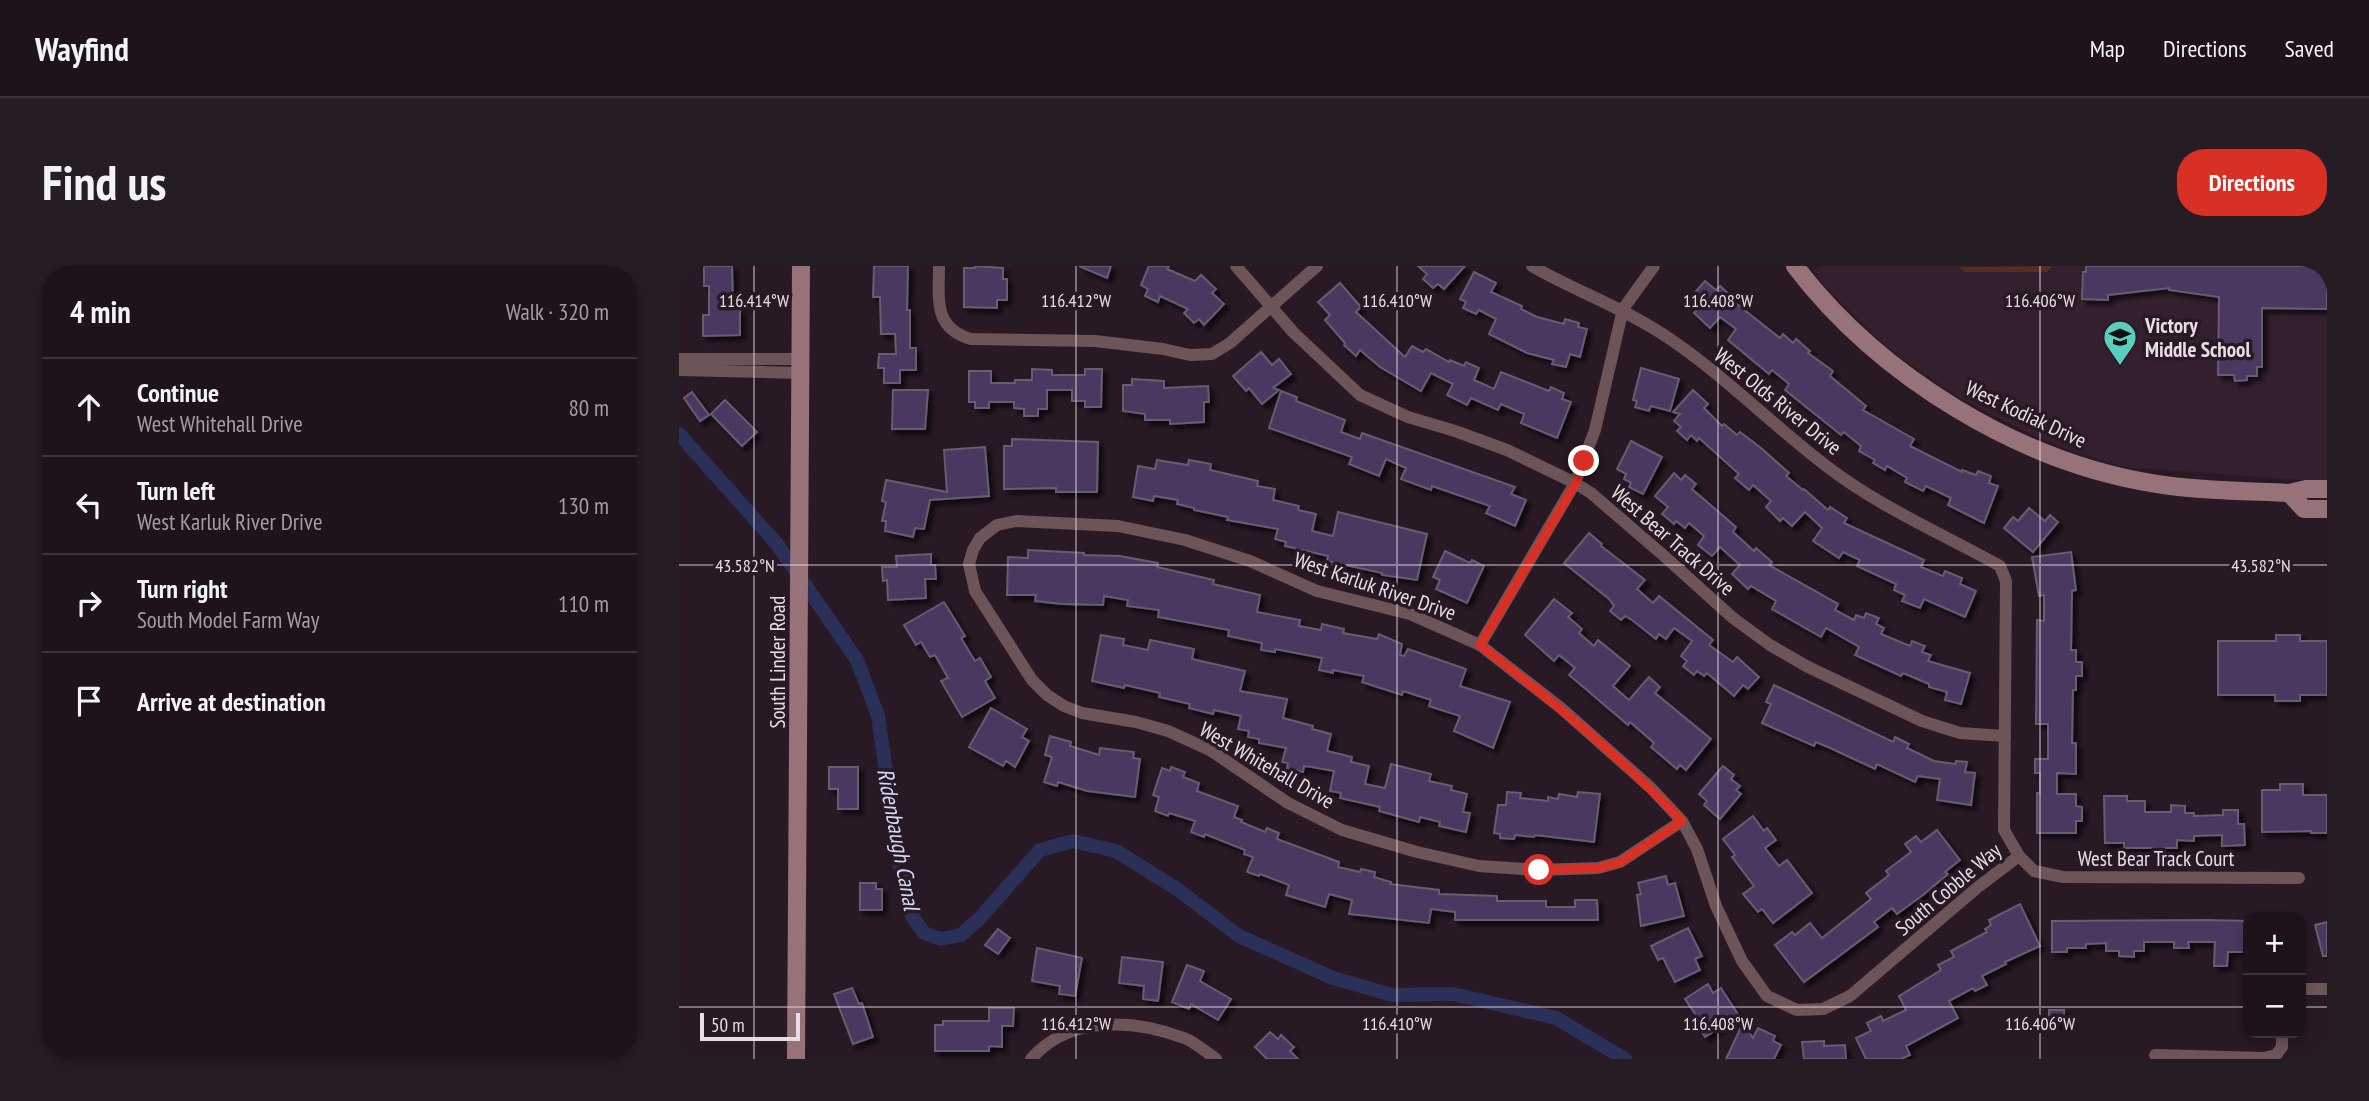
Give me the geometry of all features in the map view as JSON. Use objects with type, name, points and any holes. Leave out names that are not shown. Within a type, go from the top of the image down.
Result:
[{"type":"street","name":"South Linder Road","points":[[796,1059],[800,266]]},
{"type":"street","points":[[939,266],[939,303],[942,317],[950,328],[971,339],[1095,341],[1151,347],[1191,355],[1212,354],[1230,343],[1317,266]]},
{"type":"street","name":"West Bear Track Drive","points":[[1237,266],[1293,332],[1360,396],[1408,417],[1455,430],[1507,450],[1576,483],[1591,493],[1733,618],[1770,645],[1808,667],[1922,720],[1960,733],[2005,736]]},
{"type":"street","name":"West Olds River Drive","points":[[1532,266],[1623,309],[1665,335],[1720,377],[1826,466],[1867,495],[2000,566]]},
{"type":"street","points":[[1480,645],[1576,483],[1595,430],[1623,309],[1654,266]]},
{"type":"street","name":"West Kodiak Drive","points":[[1795,266],[1824,301],[1879,353],[1960,411],[2022,442],[2071,462],[2117,476],[2158,484],[2290,493],[2306,489],[2327,489]]},
{"type":"street","points":[[679,359],[801,366]]},
{"type":"street","points":[[679,370],[801,366]]},
{"type":"street","name":"West Kodiak Drive","points":[[2290,493],[2304,509],[2327,509]]},
{"type":"street","name":"West Karluk River Drive","points":[[980,538],[997,525],[1016,521],[1118,526],[1185,540],[1250,561],[1317,591],[1410,614],[1480,645],[1561,708],[1650,787],[1682,821],[1697,849],[1716,906],[1742,961],[1767,996],[1797,1010]]},
{"type":"street","name":"West Whitehall Drive","points":[[980,538],[969,564],[975,591],[1032,680],[1047,695],[1082,713],[1136,722],[1168,731],[1210,750],[1288,803],[1342,830],[1417,852],[1479,866],[1539,870],[1598,868],[1621,862],[1682,821]]},
{"type":"street","name":"South Cobble Way","points":[[1797,1010],[1823,1009],[1850,996],[1978,887],[2019,856],[2004,830],[2005,581],[2000,566]]},
{"type":"street","name":"West Bear Track Court","points":[[2019,856],[2034,871],[2063,877],[2299,878]]},
{"type":"street","points":[[2306,989],[2327,989]]},
{"type":"street","points":[[1031,1059],[1038,1050],[1060,1036],[1090,1025],[1126,1023],[1186,1038],[1216,1059]]},
{"type":"street","points":[[2155,1055],[2265,1058],[2276,1055],[2282,1047],[2282,1038]]},
{"type":"shaded area","name":"Victory Middle School","points":[[1819,266],[2327,266],[2327,482],[2124,467],[2031,435],[1959,398],[1898,356],[1828,290],[1813,271]]},
{"type":"shaded area","points":[[2053,266],[2047,272],[1965,272],[1958,267]]},
{"type":"building","points":[[704,266],[732,266],[733,300],[735,309],[740,309],[740,335],[703,336],[703,315],[709,315],[709,286],[704,286]]},
{"type":"building","points":[[874,266],[908,266],[907,310],[910,310],[910,348],[916,348],[916,370],[900,370],[900,383],[884,383],[884,368],[878,368],[879,354],[896,354],[895,334],[881,334],[880,297],[873,297]]},
{"type":"building","points":[[1079,266],[1111,266],[1107,278]]},
{"type":"building","points":[[1149,266],[1169,266],[1167,269],[1195,281],[1201,275],[1216,289],[1212,293],[1224,304],[1204,325],[1199,319],[1194,323],[1184,313],[1188,309],[1160,296],[1158,302],[1145,296],[1148,289],[1141,285]]},
{"type":"building","points":[[1418,266],[1465,266],[1444,289],[1438,284],[1433,288],[1423,279],[1427,274]]},
{"type":"building","name":"Victory Middle School","points":[[2086,266],[2327,266],[2327,309],[2262,308],[2262,367],[2257,367],[2257,376],[2247,376],[2247,380],[2235,381],[2234,375],[2218,375],[2219,297],[2169,288],[2108,295],[2108,300],[2082,299],[2083,272],[2086,272]]},
{"type":"building","points":[[964,268],[1003,268],[1003,279],[1007,279],[1007,300],[997,300],[997,308],[964,307]]},
{"type":"building","points":[[1474,272],[1496,283],[1491,292],[1522,306],[1521,309],[1537,317],[1564,324],[1565,319],[1579,323],[1578,327],[1587,329],[1580,357],[1570,354],[1566,367],[1552,364],[1554,360],[1527,353],[1489,334],[1496,319],[1479,310],[1476,314],[1463,308],[1466,302],[1460,299]]},
{"type":"building","points":[[1705,281],[1716,290],[1720,286],[1731,296],[1729,298],[1780,338],[1783,334],[1793,343],[1796,339],[1810,351],[1808,353],[1833,371],[1830,376],[1866,406],[1863,410],[1914,439],[1910,446],[1962,472],[1976,475],[1978,471],[1991,476],[1989,483],[1998,486],[1984,523],[1948,505],[1951,498],[1926,486],[1923,491],[1905,482],[1907,478],[1887,466],[1885,470],[1873,463],[1875,460],[1859,451],[1861,446],[1844,432],[1841,435],[1785,390],[1789,384],[1772,370],[1769,374],[1728,340],[1736,329],[1720,317],[1710,328],[1694,313],[1702,305],[1692,296]]},
{"type":"building","points":[[1340,283],[1361,307],[1356,312],[1405,357],[1412,346],[1423,352],[1426,349],[1449,362],[1450,360],[1464,366],[1466,362],[1479,368],[1474,380],[1494,389],[1501,372],[1549,391],[1551,387],[1564,393],[1562,399],[1571,402],[1557,438],[1521,423],[1524,414],[1501,404],[1498,410],[1471,398],[1467,405],[1447,395],[1453,384],[1431,373],[1421,391],[1380,367],[1360,350],[1356,356],[1325,320],[1330,315],[1318,302]]},
{"type":"building","points":[[1261,352],[1272,365],[1279,359],[1291,374],[1273,388],[1279,390],[1262,404],[1249,388],[1246,391],[1233,376]]},
{"type":"building","points":[[1641,368],[1679,379],[1670,411],[1651,406],[1649,411],[1635,407],[1637,401],[1633,400]]},
{"type":"building","points":[[1032,369],[1052,370],[1052,375],[1085,375],[1085,369],[1102,369],[1101,407],[1085,407],[1085,401],[1072,401],[1072,390],[1047,390],[1047,409],[1038,409],[1038,416],[1024,416],[1024,409],[1014,408],[1014,402],[989,402],[989,408],[975,408],[975,402],[969,402],[969,371],[991,371],[991,383],[1015,383],[1015,380],[1032,380]]},
{"type":"building","points":[[1132,379],[1164,381],[1164,388],[1208,386],[1209,402],[1204,402],[1204,422],[1170,424],[1170,420],[1145,420],[1145,414],[1123,411],[1123,385],[1132,385]]},
{"type":"building","points":[[893,390],[928,390],[925,429],[892,429]]},
{"type":"building","points":[[1693,390],[1708,404],[1704,408],[1722,426],[1724,424],[1737,435],[1740,432],[1761,448],[1789,473],[1786,476],[1803,490],[1828,510],[1830,507],[1847,518],[1844,523],[1924,560],[1921,567],[1943,576],[1945,571],[1962,578],[1960,584],[1976,591],[1965,617],[1924,599],[1920,608],[1902,601],[1905,595],[1894,590],[1896,584],[1857,566],[1860,560],[1843,552],[1839,558],[1813,541],[1822,528],[1805,512],[1792,526],[1783,518],[1780,521],[1766,507],[1771,501],[1753,485],[1749,490],[1735,478],[1739,474],[1699,438],[1697,441],[1691,435],[1687,440],[1677,431],[1681,427],[1674,421],[1680,414],[1673,412]]},
{"type":"building","points":[[1281,391],[1297,397],[1296,401],[1345,420],[1341,432],[1360,439],[1362,433],[1515,487],[1511,494],[1526,500],[1515,526],[1486,513],[1490,506],[1432,486],[1431,490],[1401,479],[1406,468],[1386,459],[1379,476],[1349,464],[1352,457],[1269,428]]},
{"type":"building","points":[[692,392],[709,415],[700,421],[684,398]]},
{"type":"building","points":[[725,400],[757,432],[742,446],[711,414]]},
{"type":"building","points":[[1012,439],[1098,442],[1097,492],[1056,492],[1056,488],[1004,489],[1004,446],[1012,446]]},
{"type":"building","points":[[1631,441],[1662,457],[1643,494],[1629,487],[1631,483],[1624,479],[1626,474],[1617,469]]},
{"type":"building","points":[[985,447],[989,496],[930,500],[924,529],[915,528],[913,537],[885,531],[886,521],[882,521],[886,502],[882,501],[886,480],[947,492],[944,450]]},
{"type":"building","points":[[1157,460],[1188,465],[1189,460],[1211,464],[1210,470],[1258,481],[1257,486],[1275,489],[1273,500],[1299,506],[1298,510],[1316,514],[1312,531],[1333,536],[1338,512],[1427,534],[1417,580],[1382,575],[1327,561],[1328,556],[1285,546],[1286,542],[1275,539],[1278,529],[1227,520],[1228,517],[1177,504],[1178,500],[1154,496],[1153,501],[1133,497],[1138,466],[1155,469]]},
{"type":"building","points":[[1674,473],[1681,480],[1685,475],[1696,484],[1692,489],[1736,527],[1733,532],[1754,551],[1756,548],[1772,562],[1769,565],[1838,604],[1835,610],[1854,620],[1856,615],[1864,618],[1866,613],[1879,618],[1876,624],[1884,628],[1881,634],[1910,646],[1912,641],[1925,646],[1922,652],[1931,655],[1928,661],[1970,673],[1961,704],[1945,700],[1947,692],[1929,687],[1929,684],[1903,673],[1901,676],[1855,655],[1859,647],[1826,628],[1821,637],[1772,609],[1776,601],[1751,586],[1748,589],[1732,574],[1740,565],[1720,547],[1712,556],[1698,545],[1704,536],[1689,523],[1685,528],[1676,521],[1674,524],[1662,514],[1668,507],[1655,496]]},
{"type":"building","points":[[2029,508],[2045,521],[2050,515],[2058,522],[2033,552],[2004,528],[2013,517],[2018,521]]},
{"type":"building","points":[[1589,533],[1601,546],[1645,580],[1637,589],[1653,603],[1659,596],[1713,640],[1709,645],[1733,662],[1737,657],[1759,677],[1748,689],[1743,685],[1734,696],[1707,673],[1704,676],[1697,671],[1694,675],[1683,666],[1687,661],[1681,656],[1692,641],[1674,628],[1666,639],[1659,634],[1656,639],[1632,620],[1625,616],[1621,620],[1610,611],[1614,606],[1609,599],[1564,563]]},
{"type":"building","points":[[1028,550],[1120,556],[1158,563],[1157,567],[1214,580],[1213,584],[1260,595],[1257,612],[1300,620],[1299,626],[1321,630],[1322,624],[1344,629],[1343,633],[1377,639],[1379,634],[1402,644],[1400,655],[1404,656],[1408,649],[1466,669],[1460,686],[1510,702],[1493,748],[1454,731],[1460,716],[1429,706],[1431,700],[1403,691],[1402,695],[1362,682],[1364,676],[1319,670],[1322,658],[1275,649],[1275,652],[1261,650],[1262,643],[1228,636],[1229,630],[1158,617],[1159,610],[1127,606],[1128,600],[1104,596],[1103,605],[1062,604],[1035,601],[1036,595],[1007,595],[1008,557],[1028,558]]},
{"type":"building","points":[[1445,551],[1470,563],[1472,560],[1484,566],[1467,603],[1436,589],[1440,580],[1433,577]]},
{"type":"building","points":[[2071,552],[2076,590],[2072,591],[2071,650],[2076,650],[2076,662],[2082,662],[2082,676],[2076,676],[2076,690],[2073,690],[2072,743],[2076,743],[2076,774],[2057,773],[2057,794],[2076,794],[2076,806],[2082,807],[2082,821],[2076,821],[2076,833],[2037,833],[2040,773],[2035,773],[2035,759],[2048,759],[2048,724],[2036,724],[2037,620],[2044,621],[2044,595],[2039,596],[2032,557]]},
{"type":"building","points":[[931,554],[931,565],[935,565],[936,579],[925,579],[926,598],[888,600],[887,580],[883,581],[882,567],[897,567],[896,556]]},
{"type":"building","points":[[1554,599],[1572,613],[1568,617],[1582,629],[1579,633],[1594,646],[1598,640],[1630,666],[1613,686],[1629,700],[1649,677],[1660,687],[1655,693],[1711,739],[1686,770],[1680,765],[1677,769],[1651,747],[1654,743],[1630,722],[1628,725],[1569,675],[1575,668],[1559,655],[1554,661],[1525,635]]},
{"type":"building","points":[[944,602],[965,636],[961,638],[975,661],[980,658],[991,677],[985,681],[995,698],[962,717],[941,681],[948,678],[935,655],[930,657],[921,642],[916,645],[904,625]]},
{"type":"building","points":[[1101,635],[1124,639],[1123,645],[1148,650],[1150,640],[1194,649],[1192,659],[1245,671],[1240,691],[1287,699],[1283,718],[1331,734],[1327,751],[1352,757],[1351,762],[1369,766],[1365,784],[1385,788],[1391,764],[1431,774],[1429,781],[1452,786],[1451,790],[1467,794],[1463,812],[1470,813],[1466,832],[1439,826],[1440,822],[1420,817],[1419,822],[1379,811],[1380,807],[1340,798],[1341,793],[1330,791],[1334,771],[1304,766],[1303,772],[1287,768],[1288,763],[1282,762],[1286,748],[1259,743],[1259,739],[1248,737],[1249,731],[1238,729],[1241,716],[1214,710],[1213,714],[1189,708],[1190,704],[1159,697],[1160,693],[1092,681]]},
{"type":"building","points":[[2276,635],[2300,635],[2300,641],[2327,641],[2327,695],[2300,695],[2300,701],[2275,701],[2275,695],[2218,695],[2218,641],[2276,641]]},
{"type":"building","points":[[1774,685],[1893,742],[1895,737],[1909,744],[1907,748],[1934,761],[1955,764],[1956,761],[1967,762],[1965,772],[1975,773],[1971,805],[1937,800],[1940,779],[1918,776],[1915,782],[1877,764],[1875,769],[1816,742],[1814,746],[1762,723],[1771,704],[1766,702]]},
{"type":"building","points":[[991,708],[1027,729],[1022,737],[1029,741],[1015,767],[1006,761],[1003,766],[969,747]]},
{"type":"building","points":[[1050,736],[1099,755],[1100,748],[1134,752],[1133,758],[1140,759],[1135,797],[1087,791],[1058,782],[1057,786],[1044,782],[1052,757],[1045,755]]},
{"type":"building","points":[[1723,766],[1734,775],[1731,779],[1740,786],[1736,790],[1741,794],[1720,819],[1704,805],[1707,801],[1699,794]]},
{"type":"building","points":[[829,767],[858,767],[858,809],[838,809],[838,789],[829,789]]},
{"type":"building","points":[[1171,767],[1185,772],[1183,777],[1199,783],[1197,791],[1238,806],[1234,817],[1242,820],[1241,822],[1265,832],[1267,828],[1279,833],[1277,839],[1339,862],[1338,867],[1375,872],[1374,877],[1391,882],[1390,884],[1439,890],[1439,894],[1497,896],[1497,901],[1546,901],[1546,907],[1575,907],[1575,900],[1597,900],[1598,920],[1455,920],[1455,912],[1431,909],[1429,923],[1349,914],[1352,900],[1329,894],[1325,907],[1286,895],[1289,885],[1247,872],[1253,857],[1244,854],[1245,850],[1205,834],[1204,837],[1191,832],[1195,821],[1155,811],[1159,797],[1153,795],[1162,768],[1170,771]]},
{"type":"building","points":[[2280,784],[2303,784],[2303,795],[2327,795],[2327,833],[2262,832],[2262,790],[2280,790]]},
{"type":"building","points":[[1507,792],[1521,793],[1520,798],[1548,801],[1548,797],[1558,799],[1559,794],[1577,797],[1578,792],[1600,794],[1594,842],[1535,835],[1515,835],[1514,839],[1500,838],[1500,834],[1494,833],[1498,805],[1506,805]]},
{"type":"building","points":[[2104,796],[2127,796],[2127,801],[2145,801],[2145,812],[2171,812],[2171,805],[2185,806],[2185,813],[2194,813],[2194,816],[2223,815],[2223,810],[2238,810],[2238,824],[2244,824],[2245,845],[2222,846],[2222,835],[2194,836],[2194,841],[2177,840],[2177,848],[2124,848],[2124,843],[2105,843]]},
{"type":"building","points":[[1753,816],[1764,831],[1767,828],[1776,840],[1765,848],[1779,866],[1787,860],[1812,893],[1773,923],[1762,909],[1758,912],[1743,894],[1754,886],[1732,857],[1735,855],[1723,839]]},
{"type":"building","points":[[1937,830],[1960,860],[1945,872],[1948,874],[1897,914],[1892,908],[1874,922],[1878,927],[1804,982],[1775,945],[1792,932],[1795,935],[1810,923],[1822,938],[1871,899],[1866,893],[1889,875],[1886,871],[1911,852],[1905,844],[1916,836],[1921,842]]},
{"type":"building","points":[[1666,876],[1668,885],[1675,883],[1684,916],[1641,926],[1637,895],[1641,894],[1638,883]]},
{"type":"building","points":[[860,883],[876,883],[876,889],[882,889],[882,910],[860,910]]},
{"type":"building","points":[[2020,904],[2040,946],[1982,976],[1987,985],[1975,991],[1973,988],[1949,1001],[1958,1018],[1906,1046],[1910,1055],[1901,1059],[1866,1059],[1856,1038],[1871,1031],[1867,1023],[1881,1016],[1883,1021],[1906,1010],[1899,996],[1941,970],[1938,965],[1954,957],[1951,951],[1987,932],[1985,929],[1991,925],[1989,920]]},
{"type":"building","points":[[2052,921],[2243,921],[2243,952],[2228,952],[2227,966],[2214,966],[2215,942],[2188,942],[2189,948],[2174,948],[2174,942],[2144,942],[2144,951],[2134,951],[2134,957],[2119,956],[2119,951],[2106,951],[2106,943],[2086,944],[2086,948],[2067,948],[2067,952],[2052,952]]},
{"type":"building","points":[[2327,922],[2327,956],[2323,956],[2315,925]]},
{"type":"building","points":[[1688,928],[1702,956],[1695,959],[1700,970],[1675,982],[1663,958],[1658,960],[1651,946]]},
{"type":"building","points":[[998,929],[1010,938],[998,954],[985,945]]},
{"type":"building","points":[[1037,948],[1082,958],[1075,996],[1059,994],[1060,986],[1032,981]]},
{"type":"building","points":[[1122,957],[1163,962],[1158,1001],[1143,999],[1144,986],[1119,983]]},
{"type":"building","points":[[1187,965],[1204,971],[1200,981],[1231,999],[1218,1020],[1191,1004],[1189,1009],[1172,1002]]},
{"type":"building","points":[[1708,984],[1713,993],[1721,988],[1739,1016],[1705,1037],[1698,1026],[1702,1024],[1685,999]]},
{"type":"building","points":[[852,988],[859,1004],[862,1003],[873,1037],[853,1044],[834,994]]},
{"type":"building","points":[[989,1008],[1014,1008],[1013,1026],[1002,1026],[1002,1047],[989,1046],[989,1051],[935,1051],[935,1025],[943,1025],[943,1021],[989,1021]]},
{"type":"building","points":[[2049,1010],[2064,1010],[2064,1023],[2049,1023]]},
{"type":"building","points":[[1743,1023],[1753,1038],[1758,1028],[1775,1036],[1773,1041],[1781,1045],[1774,1059],[1726,1059]]},
{"type":"building","points":[[1270,1032],[1278,1039],[1281,1035],[1294,1047],[1290,1051],[1298,1059],[1267,1059],[1255,1047]]},
{"type":"building","points":[[1824,1041],[1824,1046],[1845,1045],[1846,1059],[1804,1059],[1802,1042]]},
{"type":"waterway","name":"Ridenbaugh Canal","points":[[679,434],[777,544],[857,660],[878,716],[899,863],[912,916],[924,933],[941,939],[961,935],[979,919],[1040,850],[1073,841],[1116,851],[1177,889],[1239,936],[1333,978],[1392,995],[1453,994],[1556,1018],[1625,1059]]},
{"type":"place","name":"Victory Middle School","points":[[2120,367]]},
{"type":"route","points":[[1539,870],[1598,868],[1621,862],[1682,821],[1650,787],[1561,708],[1480,645],[1576,483],[1584,461]]}]
